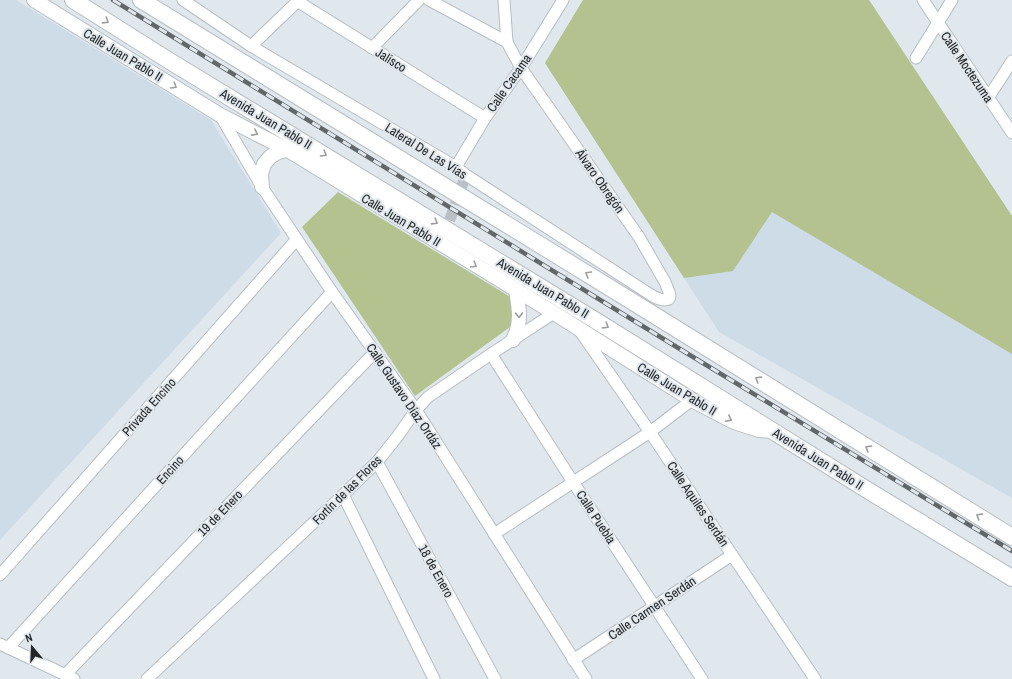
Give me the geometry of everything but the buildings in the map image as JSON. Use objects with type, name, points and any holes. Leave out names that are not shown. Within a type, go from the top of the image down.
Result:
[{"type":"main road","name":"Avenida Juan Pablo II","points":[[72,0],[598,322],[1012,578]]},
{"type":"main road","points":[[141,0],[1012,537]]},
{"type":"street","name":"Calle Juan Pablo II","points":[[34,0],[220,115],[288,150],[442,242],[692,400],[734,422],[758,430],[772,431]]},
{"type":"street","name":"Lateral De Las Vías","points":[[183,0],[251,46],[456,167],[465,177],[648,293],[660,299],[669,299]]},
{"type":"street","points":[[372,48],[419,0]]},
{"type":"street","points":[[429,0],[507,42]]},
{"type":"street","points":[[504,0],[507,42]]},
{"type":"street","name":"Calle Cacama","points":[[456,167],[485,118],[521,68],[563,0]]},
{"type":"street","name":"Calle Moctezuma","points":[[923,0],[1012,134]]},
{"type":"street","points":[[916,58],[952,0]]},
{"type":"street","points":[[251,46],[298,1]]},
{"type":"street","name":"Jalisco","points":[[298,1],[485,118]]},
{"type":"street","name":"Álvaro Obregón","points":[[507,42],[521,68],[639,237],[665,282],[670,296],[669,299]]},
{"type":"street","points":[[988,98],[1012,61]]},
{"type":"street","name":"Calle Gustavo Díaz Ordáz","points":[[220,115],[262,187],[332,292],[416,410],[586,679]]},
{"type":"street","points":[[262,187],[261,174],[264,164],[270,157],[278,152],[288,150]]},
{"type":"street","name":"Privada Encino","points":[[0,574],[297,239]]},
{"type":"street","points":[[513,340],[519,324],[519,308],[516,290]]},
{"type":"street","name":"Encino","points":[[4,646],[332,292]]},
{"type":"street","name":"Fortín de las Flores","points":[[147,679],[377,462],[416,410],[428,397],[554,313]]},
{"type":"street","name":"Calle Aquiles Serdán","points":[[579,329],[650,432],[814,679]]},
{"type":"street","name":"19 de Enero","points":[[70,677],[375,352]]},
{"type":"street","name":"Calle Puebla","points":[[491,354],[702,679]]},
{"type":"street","points":[[494,534],[650,432],[692,400]]},
{"type":"street","name":"18 de Enero","points":[[377,462],[495,679]]},
{"type":"street","points":[[343,495],[434,679]]},
{"type":"street","name":"Calle Carmen Serdán","points":[[573,660],[732,555]]},
{"type":"street","points":[[4,646],[70,677]]},
{"type":"shaded area","points":[[0,0],[16,0],[211,120],[281,233],[0,540]]},
{"type":"shaded area","points":[[583,0],[869,0],[1012,216],[1012,498],[719,332],[545,63]]},
{"type":"green space","points":[[583,0],[869,0],[1012,216],[1012,354],[772,212],[733,271],[684,278],[545,63]]},
{"type":"green space","points":[[338,192],[512,298],[514,324],[415,396],[302,227]]},
{"type":"tunnel","points":[[444,236],[464,180]]},
{"type":"railway","points":[[113,0],[675,346],[1012,551]]}]
